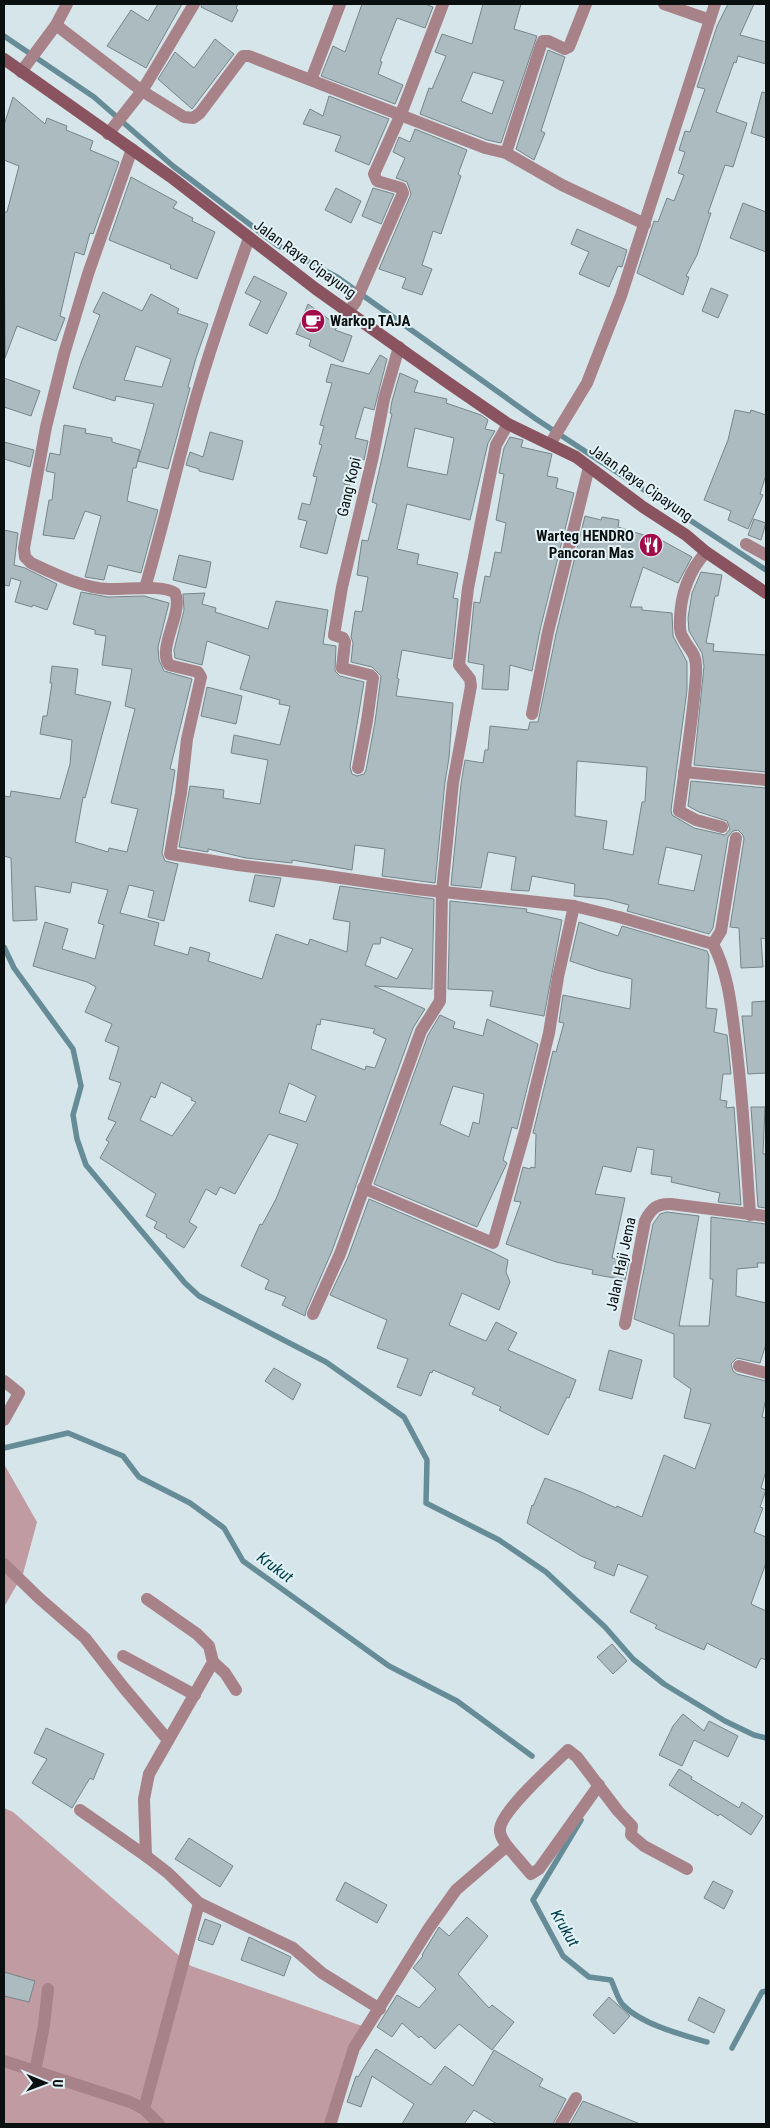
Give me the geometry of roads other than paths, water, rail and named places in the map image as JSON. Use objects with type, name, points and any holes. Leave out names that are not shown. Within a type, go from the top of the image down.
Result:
[{"type":"main road","name":"Jalan Raya Cipayung","points":[[4,59],[132,149],[249,238],[352,307],[399,347],[508,424],[552,442],[576,457],[686,535],[706,552],[766,591]]},
{"type":"street","points":[[22,72],[56,25],[67,4]]},
{"type":"street","points":[[109,133],[138,95],[194,4]]},
{"type":"street","points":[[311,80],[340,4]]},
{"type":"street","points":[[352,307],[403,193],[401,188],[377,181],[374,174],[401,114],[443,4]]},
{"type":"street","points":[[506,153],[541,44],[543,41],[548,41],[564,49],[569,47],[586,4]]},
{"type":"street","points":[[664,4],[710,20]]},
{"type":"street","points":[[552,442],[587,382],[621,296],[715,4]]},
{"type":"street","points":[[56,25],[138,95],[184,117],[193,118],[200,113],[243,56],[249,56],[485,148],[506,153],[562,185],[645,224]]},
{"type":"street","points":[[132,149],[88,274],[64,354],[46,427],[24,548],[25,557],[31,563],[83,584],[109,589],[145,588],[175,593],[177,604],[168,640],[166,660],[169,665],[198,672],[201,677],[187,739],[181,793],[170,854],[442,892],[574,906],[628,919],[713,944]]},
{"type":"street","points":[[145,588],[187,429],[218,324],[249,238]]},
{"type":"street","name":"Gang Kopi","points":[[358,768],[373,678],[370,674],[342,668],[345,642],[343,638],[334,635],[342,587],[371,466],[384,398],[399,347]]},
{"type":"street","points":[[313,1314],[340,1254],[421,1031],[440,1001],[442,892],[453,783],[471,686],[470,679],[459,665],[468,588],[496,445],[508,424]]},
{"type":"street","points":[[532,714],[548,632],[590,467]]},
{"type":"street","points":[[746,544],[766,555]]},
{"type":"street","points":[[706,552],[695,563],[685,585],[680,613],[681,636],[692,649],[696,659],[679,811],[696,820],[722,826]]},
{"type":"street","points":[[684,772],[766,780]]},
{"type":"street","points":[[713,944],[721,931],[736,838]]},
{"type":"street","points":[[363,1188],[493,1243],[525,1131],[549,1033],[558,978],[574,906]]},
{"type":"street","points":[[713,944],[726,977],[736,1039],[750,1215]]},
{"type":"street","name":"Jalan Haji Jema","points":[[625,1324],[645,1221],[649,1212],[656,1206],[671,1204],[766,1216]]},
{"type":"street","points":[[739,1366],[766,1373]]},
{"type":"street","points":[[4,1381],[19,1393],[4,1420]]},
{"type":"street","points":[[4,1564],[85,1638],[168,1740]]},
{"type":"street","points":[[147,1599],[197,1634],[209,1646],[213,1662],[224,1673],[236,1690]]},
{"type":"street","points":[[123,1656],[195,1695]]},
{"type":"street","points":[[146,1856],[144,1798],[149,1774],[213,1662]]},
{"type":"street","points":[[599,1785],[539,1869],[531,1874],[500,1835],[501,1823],[524,1793],[568,1750],[577,1757],[599,1785],[618,1811],[632,1826],[631,1835],[644,1846],[687,1869]]},
{"type":"street","points":[[80,1810],[146,1856],[199,1903],[293,1948],[322,1973],[380,2009]]},
{"type":"street","points":[[330,2124],[354,2048],[429,1928],[456,1890],[507,1846]]},
{"type":"street","points":[[144,2109],[199,1903]]},
{"type":"street","points":[[35,2072],[44,2025],[48,1988]]},
{"type":"street","points":[[4,2061],[130,2102],[144,2109],[159,2124]]},
{"type":"street","points":[[561,2124],[576,2098]]},
{"type":"waterway","points":[[4,36],[94,97],[173,166],[277,245],[337,277],[536,419],[766,570]]},
{"type":"waterway","points":[[4,947],[14,968],[73,1049],[81,1086],[73,1115],[77,1139],[86,1165],[185,1283],[199,1296],[326,1362],[404,1417],[427,1460],[426,1503],[499,1540],[546,1572],[605,1627],[633,1659],[664,1684],[725,1721],[754,1735],[766,1738]]},
{"type":"waterway","name":"Krukut","points":[[4,1448],[68,1433],[123,1456],[139,1477],[190,1503],[224,1528],[243,1561],[389,1666],[457,1701],[532,1756]]},
{"type":"waterway","name":"Krukut","points":[[581,1820],[533,1900],[563,1956],[589,1977],[611,1980],[621,2003],[640,2018],[662,2028],[707,2042]]},
{"type":"waterway","name":"Krukut","points":[[732,2048],[762,1992],[766,1991]]},
{"type":"place","name":"Warkop TAJA","points":[[313,321]]},
{"type":"place","name":"Warteg HENDRO Pancoran Mas","points":[[651,545]]}]
